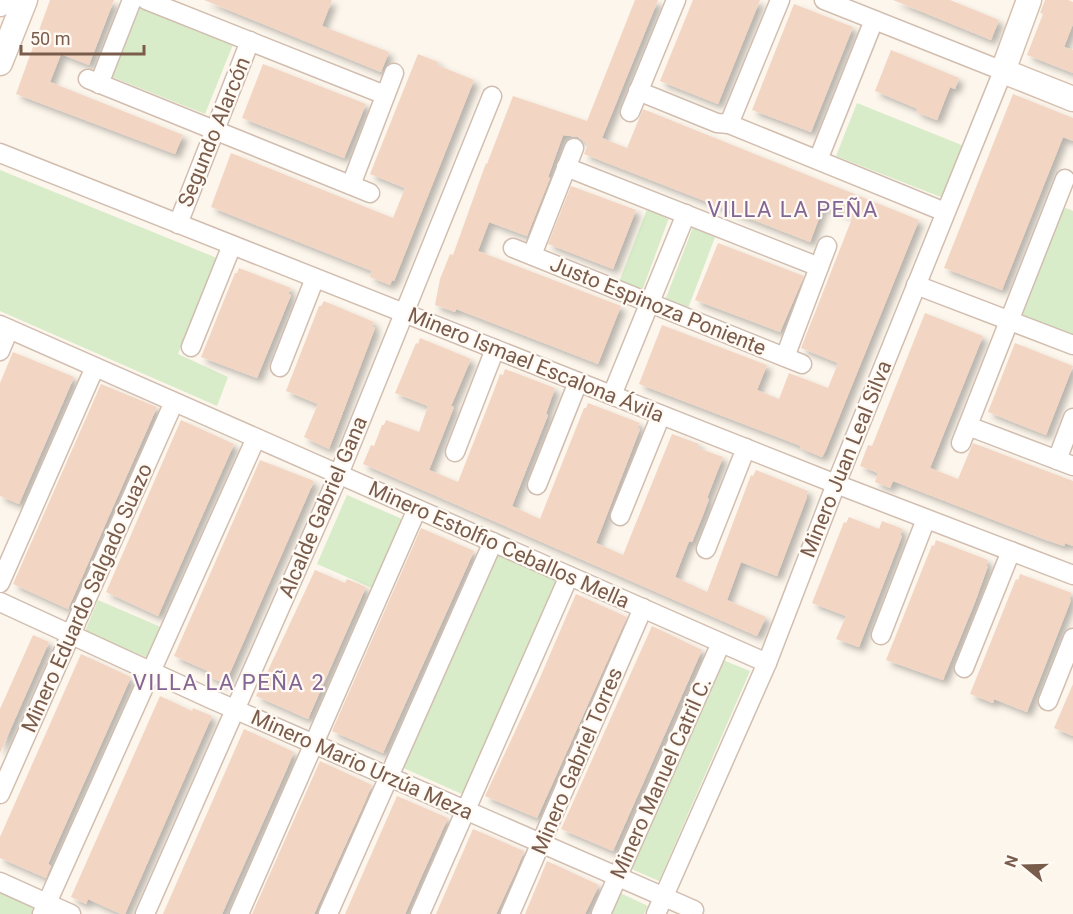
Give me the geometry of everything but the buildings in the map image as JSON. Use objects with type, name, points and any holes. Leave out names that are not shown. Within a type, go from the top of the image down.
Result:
[{"type":"street","points":[[0,63],[25,0]]},
{"type":"street","points":[[132,0],[94,82],[370,193]]},
{"type":"street","points":[[146,0],[386,95]]},
{"type":"street","points":[[630,112],[676,0]]},
{"type":"street","points":[[729,124],[780,0]]},
{"type":"street","points":[[824,0],[1073,99]]},
{"type":"street","name":"Minero Juan Leal Silva","points":[[656,914],[766,663],[1003,71],[1029,0]]},
{"type":"street","points":[[818,160],[874,20]]},
{"type":"street","name":"Segundo Alarcón","points":[[178,224],[250,41]]},
{"type":"street","points":[[351,185],[394,73]]},
{"type":"street","points":[[638,91],[717,123],[729,124],[945,213]]},
{"type":"street","name":"Alcalde Gabriel Gana","points":[[145,914],[339,474],[492,96]]},
{"type":"street","points":[[532,255],[574,148]]},
{"type":"street","name":"Minero Ismael Escalona Ávila","points":[[0,153],[836,484],[1073,575]]},
{"type":"street","points":[[566,167],[819,267],[827,246]]},
{"type":"street","points":[[961,443],[1009,321],[1065,202],[1065,179]]},
{"type":"street","points":[[612,395],[686,214]]},
{"type":"street","points":[[191,347],[232,245]]},
{"type":"street","name":"Justo Espinoza Poniente","points":[[513,248],[794,360],[819,267]]},
{"type":"street","points":[[280,367],[315,278]]},
{"type":"street","points":[[916,285],[1073,345]]},
{"type":"street","points":[[0,351],[4,327]]},
{"type":"street","name":"Minero Estolfio Ceballos Mella","points":[[4,327],[766,663]]},
{"type":"street","points":[[455,452],[495,349]]},
{"type":"street","points":[[0,583],[95,367]]},
{"type":"street","points":[[537,485],[578,382]]},
{"type":"street","name":"Minero Eduardo Salgado Suazo","points":[[0,794],[174,402]]},
{"type":"street","points":[[620,516],[661,415]]},
{"type":"street","points":[[968,426],[1065,463],[1073,418]]},
{"type":"street","points":[[44,909],[256,438]]},
{"type":"street","points":[[706,549],[746,448]]},
{"type":"street","points":[[239,914],[417,509]]},
{"type":"street","points":[[881,635],[926,519]]},
{"type":"street","points":[[328,914],[493,542]]},
{"type":"street","points":[[964,668],[1011,551]]},
{"type":"street","points":[[420,914],[569,576]]},
{"type":"street","name":"Minero Mario Urzúa Meza","points":[[0,602],[235,710],[693,910]]},
{"type":"street","name":"Minero Gabriel Torres","points":[[510,914],[643,608]]},
{"type":"street","points":[[1048,701],[1073,638]]},
{"type":"street","name":"Minero Manuel Catril C.","points":[[601,914],[721,643]]},
{"type":"street","points":[[0,882],[44,909],[71,914]]},
{"type":"green space","points":[[141,5],[234,42],[205,114],[112,77]]},
{"type":"green space","points":[[857,103],[964,146],[943,198],[836,156]]},
{"type":"green space","points":[[0,170],[217,258],[178,354],[228,377],[217,406],[0,311]]},
{"type":"green space","points":[[649,204],[670,215],[642,291],[618,285]]},
{"type":"green space","points":[[1066,208],[1073,211],[1073,336],[1023,319],[1018,311],[1057,213]]},
{"type":"green space","points":[[699,225],[717,232],[687,311],[666,303],[666,298],[693,227]]},
{"type":"green space","points":[[347,495],[402,519],[372,588],[317,564]]},
{"type":"green space","points":[[494,553],[559,580],[464,795],[399,766]]},
{"type":"green space","points":[[98,600],[163,628],[150,659],[85,631]]},
{"type":"green space","points":[[718,658],[750,671],[659,881],[627,867]]},
{"type":"green space","points":[[0,891],[28,902],[33,907],[32,914],[0,914]]},
{"type":"green space","points":[[616,891],[648,906],[644,914],[606,914]]},
{"type":"district","name":"VILLA LA PEÑA","points":[[793,209]]},
{"type":"district","name":"VILLA LA PEÑA 2","points":[[229,682]]}]
